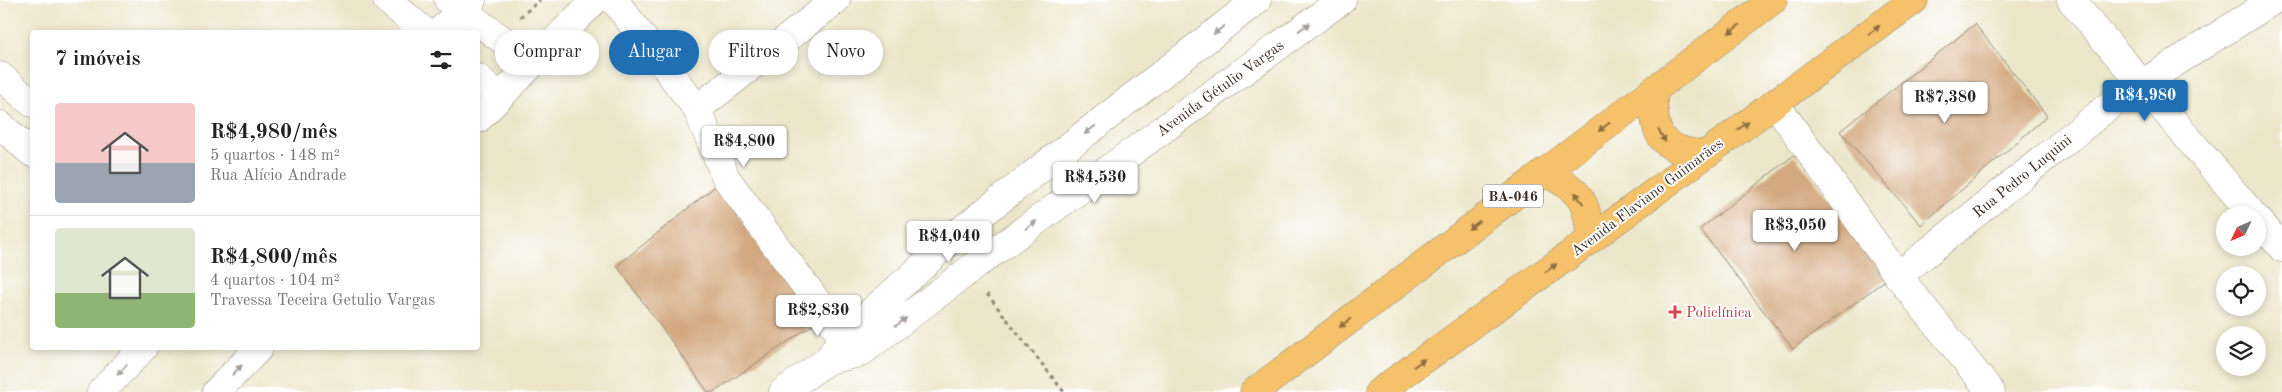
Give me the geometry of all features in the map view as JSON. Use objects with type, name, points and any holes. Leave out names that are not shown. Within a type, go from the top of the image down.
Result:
[{"type":"main road","name":"BA-046","points":[[1254,392],[1773,0]]},
{"type":"main road","name":"Avenida Flaviano Guimarães","points":[[1379,392],[1590,240],[1703,154],[1914,0]]},
{"type":"main road","points":[[1653,90],[1656,126],[1664,142],[1682,152],[1703,154]]},
{"type":"main road","points":[[1544,172],[1568,184],[1580,198],[1589,221],[1590,240]]},
{"type":"street","points":[[387,0],[423,30]]},
{"type":"street","points":[[565,30],[595,0]]},
{"type":"street","points":[[614,0],[697,109],[726,178],[851,345]]},
{"type":"street","points":[[697,109],[836,0]]},
{"type":"street","name":"Avenida Gétulio Vargas","points":[[851,345],[914,274],[954,236],[1257,0]]},
{"type":"street","name":"Avenida Gétulio Vargas","points":[[783,392],[828,360],[973,267],[1342,0]]},
{"type":"street","points":[[2070,0],[2245,206]]},
{"type":"street","name":"Rua Pedro Luquini","points":[[1898,276],[2115,101],[2274,0]]},
{"type":"street","points":[[441,30],[461,4],[495,31]]},
{"type":"street","points":[[480,117],[520,75]]},
{"type":"street","points":[[0,76],[30,101]]},
{"type":"street","points":[[480,80],[499,97]]},
{"type":"street","points":[[1775,103],[1898,276],[1991,392]]},
{"type":"street","points":[[0,125],[30,151]]},
{"type":"street","points":[[2266,229],[2282,248]]},
{"type":"street","points":[[954,236],[973,267]]},
{"type":"street","points":[[102,392],[141,350]]},
{"type":"street","points":[[216,392],[257,350]]},
{"type":"path","points":[[973,267],[1064,392]]},
{"type":"building","points":[[1975,24],[2047,116],[1921,225],[1840,131]]},
{"type":"building","points":[[1794,155],[1892,275],[1793,349],[1700,229]]},
{"type":"building","points":[[724,179],[827,315],[714,392],[708,392],[617,266]]},
{"type":"place","name":"Policlínica","points":[[1675,312]]}]
